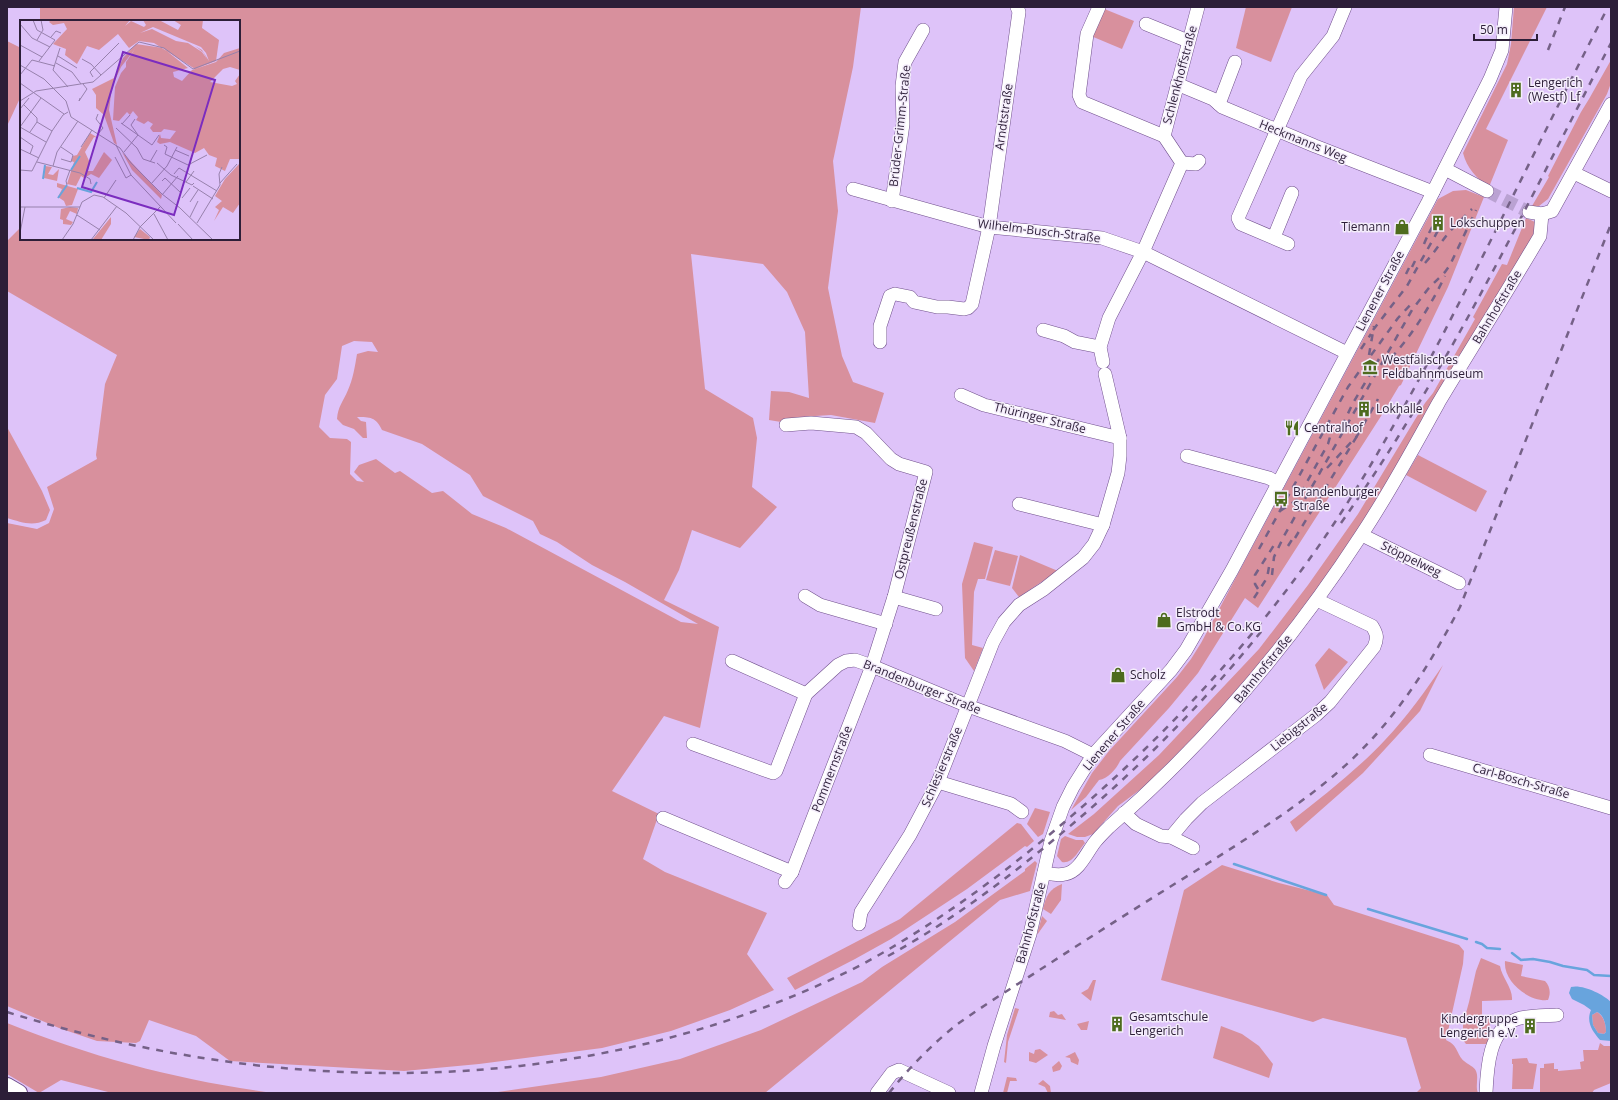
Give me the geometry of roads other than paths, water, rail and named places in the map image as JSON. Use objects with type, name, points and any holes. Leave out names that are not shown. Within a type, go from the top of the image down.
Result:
[{"type":"main road","points":[[7,1086],[19,1093]]},
{"type":"street","name":"Arndtstraße","points":[[880,342],[880,326],[890,296],[895,294],[910,297],[914,302],[937,307],[964,309],[968,308],[972,304],[989,227],[1019,12],[1017,7]]},
{"type":"street","points":[[1099,7],[1087,34],[1079,95],[1082,102],[1164,136]]},
{"type":"street","name":"Schlenkhoffstraße","points":[[1182,163],[1164,136],[1198,7]]},
{"type":"street","points":[[1288,244],[1241,224],[1238,218],[1301,76],[1333,36],[1345,7]]},
{"type":"street","name":"Lienener Straße","points":[[1044,873],[1051,841],[1063,807],[1073,787],[1093,755],[1170,670],[1193,639],[1278,483],[1433,192],[1499,61],[1503,40],[1506,7]]},
{"type":"street","points":[[1146,24],[1188,41]]},
{"type":"street","name":"Brüder-Grimm-Straße","points":[[892,201],[903,124],[902,86],[905,62],[923,30]]},
{"type":"street","points":[[1219,104],[1235,62]]},
{"type":"street","name":"Heckmanns Weg","points":[[1177,84],[1213,99],[1222,107],[1315,146],[1433,192]]},
{"type":"street","points":[[1529,212],[1542,214],[1552,211],[1611,104]]},
{"type":"street","points":[[1143,252],[1182,163],[1196,164],[1199,161]]},
{"type":"street","points":[[1445,169],[1487,191]]},
{"type":"street","points":[[1574,173],[1611,191]]},
{"type":"street","name":"Wilhelm-Busch-Straße","points":[[853,189],[989,227],[1102,238],[1143,252],[1347,353]]},
{"type":"street","points":[[1274,238],[1292,193]]},
{"type":"street","name":"Bahnhofstraße","points":[[981,1093],[994,1046],[1030,934],[1044,873],[1065,874],[1072,872],[1097,839],[1152,789],[1232,706],[1278,652],[1317,600],[1362,535],[1402,470],[1439,404],[1540,236],[1542,214]]},
{"type":"street","name":"Schlesierstraße","points":[[859,924],[861,912],[910,835],[938,782],[993,642],[1004,622],[1019,605],[1044,590],[1083,558],[1094,544],[1103,525],[1118,473],[1120,438],[1100,347],[1109,318],[1143,252]]},
{"type":"street","points":[[1043,330],[1064,336],[1075,342],[1100,347]]},
{"type":"street","name":"Thüringer Straße","points":[[961,395],[984,405],[1120,438]]},
{"type":"street","name":"Ostpreußenstraße","points":[[786,425],[811,423],[856,427],[866,433],[891,459],[899,464],[926,472],[894,597],[872,666]]},
{"type":"street","points":[[1187,456],[1269,478],[1278,483]]},
{"type":"street","points":[[1019,504],[1103,525]]},
{"type":"street","name":"Stöppelweg","points":[[1362,535],[1459,583]]},
{"type":"street","points":[[805,596],[820,605],[886,624]]},
{"type":"street","points":[[894,597],[936,609]]},
{"type":"street","name":"Liebigstraße","points":[[1171,838],[1186,819],[1202,803],[1316,715],[1330,702],[1374,647],[1377,639],[1376,632],[1372,626],[1317,600]]},
{"type":"street","name":"Brandenburger Straße","points":[[693,744],[773,773],[776,772],[806,694],[838,664],[854,660],[968,706],[1065,741],[1093,755]]},
{"type":"street","points":[[732,661],[806,694]]},
{"type":"street","name":"Pommernstraße","points":[[663,818],[789,877],[872,666]]},
{"type":"street","name":"Carl-Bosch-Straße","points":[[1430,755],[1611,808]]},
{"type":"street","points":[[938,782],[1011,804],[1022,812]]},
{"type":"street","points":[[1124,813],[1136,824],[1161,836],[1171,838],[1193,848]]},
{"type":"street","points":[[1486,1093],[1486,1080],[1490,1057],[1496,1037],[1500,1031],[1509,1023],[1518,1019],[1557,1015]]},
{"type":"street","points":[[877,1093],[892,1073],[899,1070],[949,1093]]},
{"type":"water","points":[[1576,986],[1586,988],[1598,993],[1611,1002],[1611,1041],[1600,1040],[1591,1026],[1589,1018],[1591,1010],[1572,999],[1569,993],[1571,987]],"holes":[[[1597,1012],[1605,1023],[1606,1032],[1604,1034],[1598,1033],[1593,1025],[1592,1015]]]},
{"type":"waterway","points":[[1234,864],[1326,895]]},
{"type":"waterway","points":[[1368,909],[1467,939]]},
{"type":"waterway","points":[[1476,942],[1487,948],[1500,949]]},
{"type":"waterway","points":[[1512,953],[1521,960],[1533,959],[1550,962],[1587,970],[1594,975],[1611,976]]},
{"type":"tunnel","points":[[1487,191],[1529,212]]},
{"type":"railway","points":[[1548,50],[1565,7]]},
{"type":"railway","points":[[7,1012],[113,1041],[221,1061],[330,1071],[439,1072],[548,1062],[654,1042],[759,1009],[861,965],[894,946],[959,904],[991,881],[1052,833],[1110,782],[1198,695],[1226,664],[1278,601],[1327,534],[1386,438],[1440,340],[1608,7]]},
{"type":"railway","points":[[1341,523],[1380,466],[1451,348],[1484,288],[1611,43]]},
{"type":"railway","points":[[1425,263],[1449,232],[1472,209]]},
{"type":"railway","points":[[1272,575],[1274,557],[1284,536],[1412,310],[1428,289],[1450,265],[1476,210]]},
{"type":"railway","points":[[1429,233],[1438,216]]},
{"type":"railway","points":[[889,1093],[922,1056],[959,1023],[1093,935],[1252,835],[1294,806],[1315,791],[1353,758],[1384,725],[1409,693],[1420,676],[1460,607],[1611,224]]},
{"type":"railway","points":[[1373,330],[1407,286],[1440,227]]},
{"type":"railway","points":[[1424,244],[1427,237]]},
{"type":"railway","points":[[1412,267],[1415,261]]},
{"type":"railway","points":[[1406,274],[1409,268]]},
{"type":"railway","points":[[1391,358],[1421,319],[1445,276]]},
{"type":"railway","points":[[1259,549],[1348,387],[1398,318],[1414,301]]},
{"type":"railway","points":[[1369,355],[1374,326]]},
{"type":"railway","points":[[1361,349],[1371,334]]},
{"type":"railway","points":[[1342,426],[1353,403],[1379,359]]},
{"type":"railway","points":[[1327,468],[1357,436],[1378,399]]},
{"type":"railway","points":[[1280,511],[1297,500],[1328,444],[1331,419]]},
{"type":"railway","points":[[1295,538],[1357,436]]},
{"type":"railway","points":[[1288,546],[1293,538]]},
{"type":"railway","points":[[1258,589],[1255,584],[1255,575],[1276,542]]},
{"type":"railway","points":[[1254,598],[1267,578],[1269,567]]},
{"type":"railway","points":[[888,956],[931,931],[972,903],[1032,858],[1080,818],[1163,741],[1215,686],[1264,628]]},
{"type":"place","name":"Lengerich (Westf) Lf","points":[[1516,90]]},
{"type":"place","name":"Lokschuppen","points":[[1438,223]]},
{"type":"place","name":"Tiemann","points":[[1402,227]]},
{"type":"place","name":"Westfälisches Feldbahnmuseum","points":[[1370,367]]},
{"type":"place","name":"Lokhalle","points":[[1364,409]]},
{"type":"place","name":"Centralhof","points":[[1292,428]]},
{"type":"place","name":"Brandenburger Straße","points":[[1281,499]]},
{"type":"place","name":"Elstrodt GmbH & Co.KG","points":[[1164,620]]},
{"type":"place","name":"Scholz","points":[[1118,675]]},
{"type":"place","name":"Gesamtschule Lengerich","points":[[1117,1024]]},
{"type":"place","name":"Kindergruppe Lengerich e.V.","points":[[1530,1026]]}]
